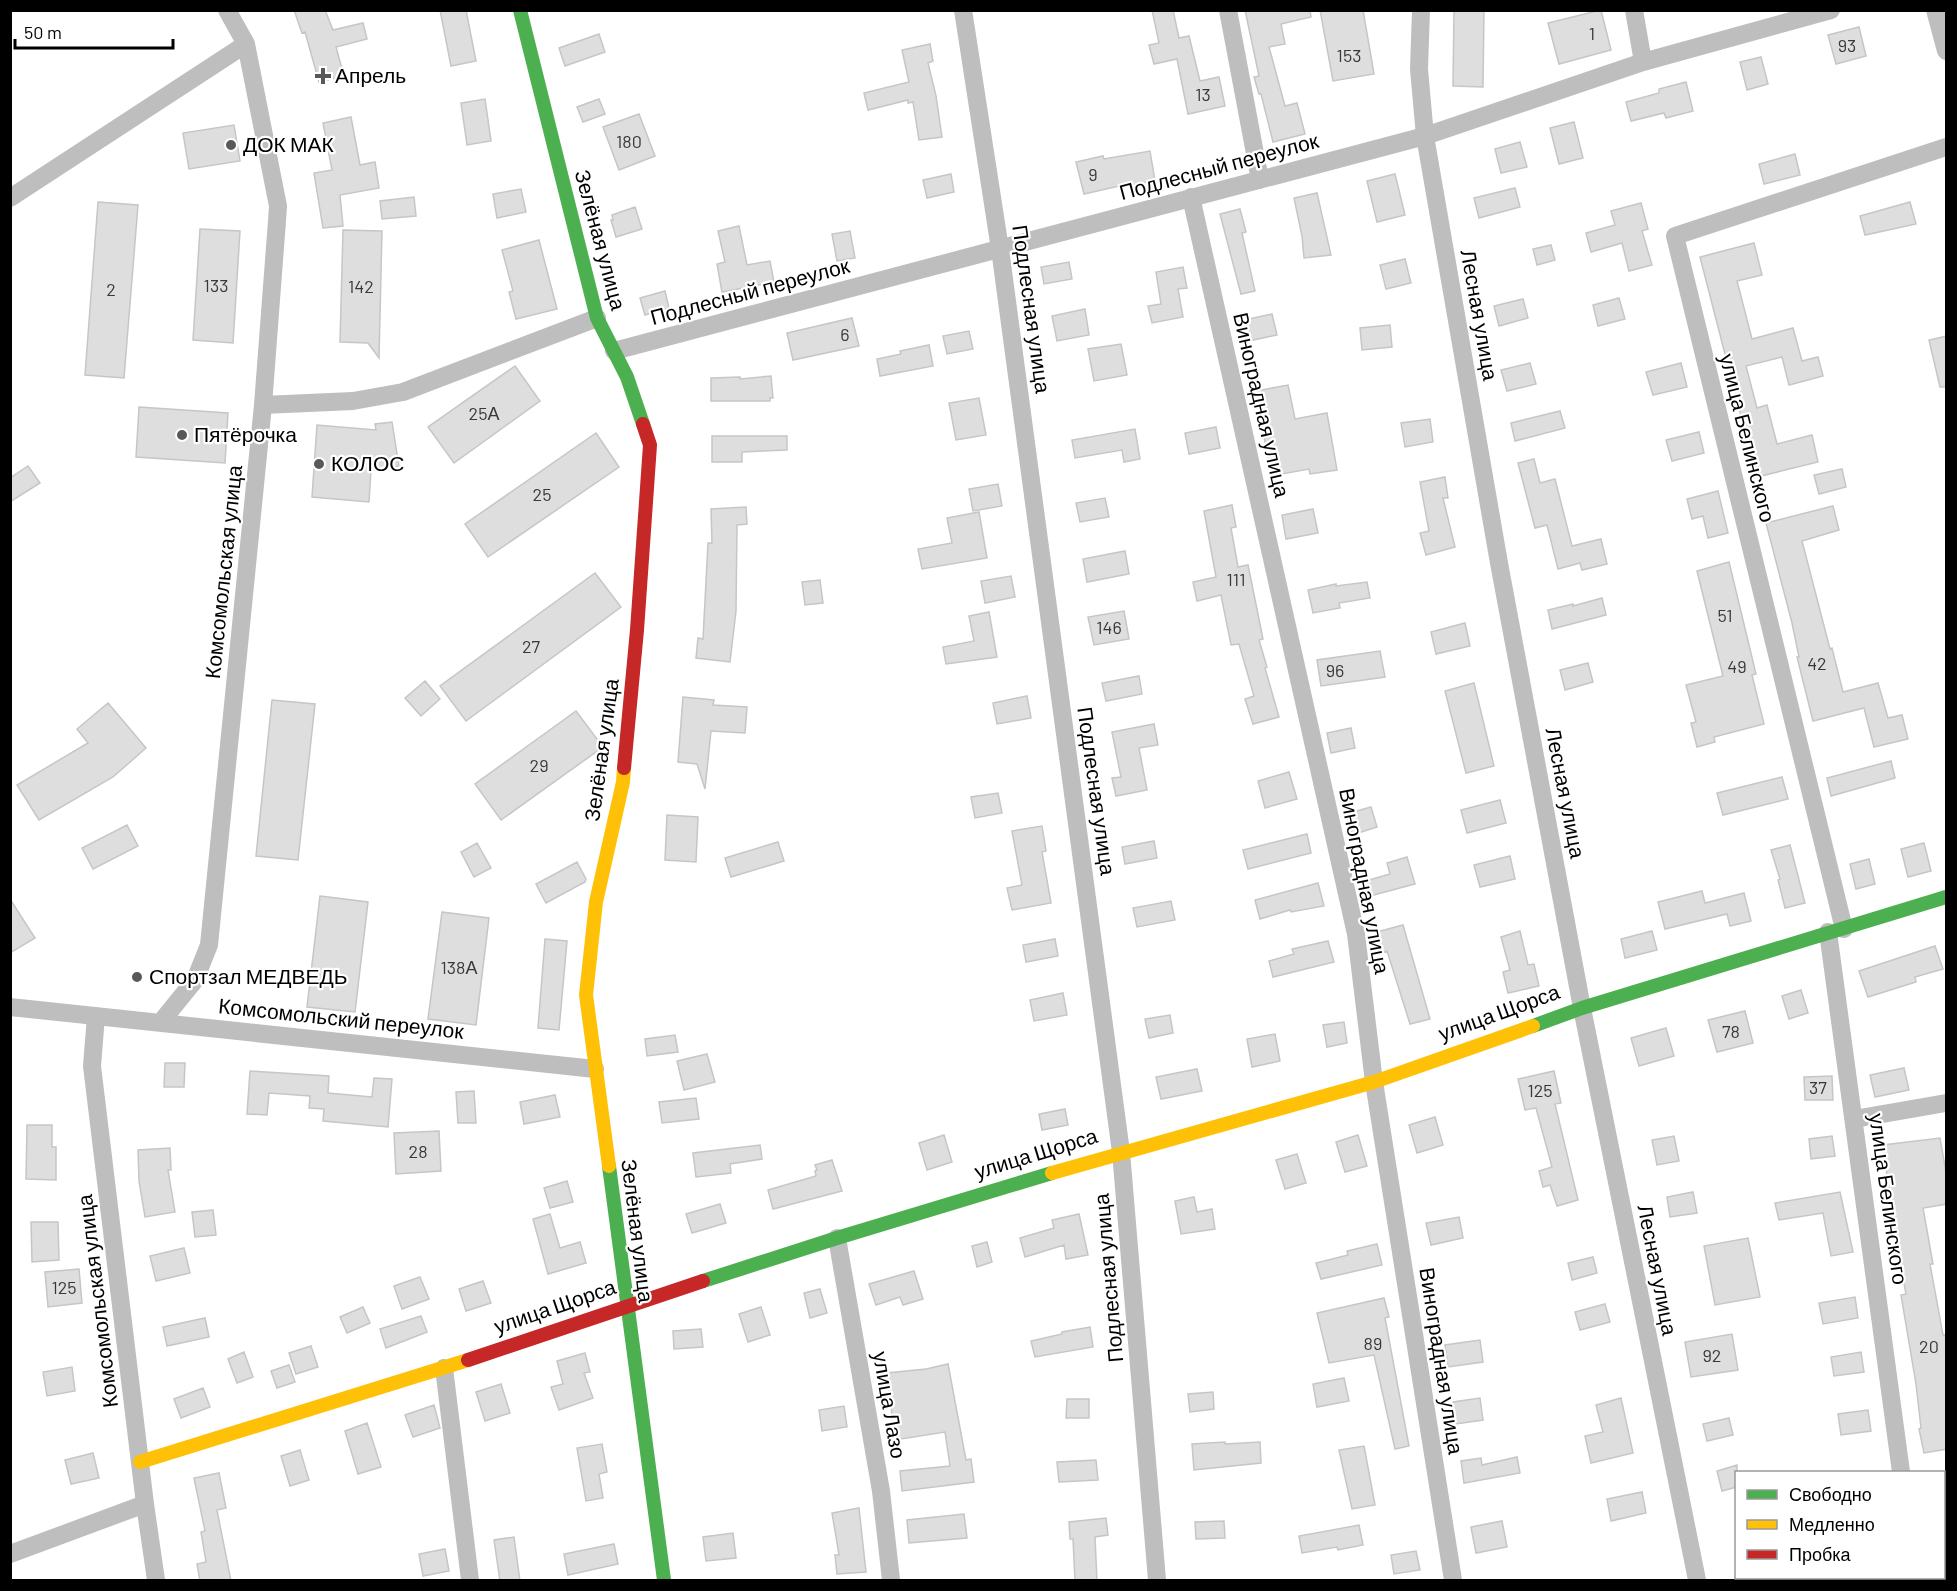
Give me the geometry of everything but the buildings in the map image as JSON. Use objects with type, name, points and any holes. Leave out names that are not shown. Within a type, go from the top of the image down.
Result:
[{"type":"street","name":"Комсомольская улица","points":[[161,1022],[195,980],[209,945],[263,405],[278,206],[246,44],[227,10]]},
{"type":"street","name":"Зелёная улица","points":[[520,10],[597,318],[627,377],[650,445],[637,630],[623,782],[596,902],[586,995],[664,1581]]},
{"type":"street","name":"Подлесная улица","points":[[963,10],[1000,249],[1121,1152],[1157,1581]]},
{"type":"street","points":[[1227,10],[1260,180]]},
{"type":"street","name":"Лесная улица","points":[[1421,10],[1419,69],[1425,136],[1497,552],[1582,1008],[1696,1581]]},
{"type":"street","points":[[1634,10],[1643,62]]},
{"type":"street","name":"Подлесный переулок","points":[[614,351],[1425,136],[1643,62],[1831,10]]},
{"type":"street","points":[[1935,10],[1947,51]]},
{"type":"street","points":[[10,198],[246,44]]},
{"type":"street","name":"улица Белинского","points":[[1901,1471],[1854,1119],[1836,930],[1675,236],[1947,147]]},
{"type":"street","name":"Виноградная улица","points":[[1191,197],[1356,934],[1374,1082],[1453,1581]]},
{"type":"street","points":[[263,405],[353,401],[403,392],[597,318]]},
{"type":"street","name":"улица Щорса","points":[[140,1462],[444,1368],[837,1238],[1121,1152],[1374,1082],[1582,1008],[1947,897]]},
{"type":"street","name":"Комсомольский переулок","points":[[10,1007],[595,1069]]},
{"type":"street","name":"Комсомольская улица","points":[[96,1016],[92,1066],[156,1581]]},
{"type":"street","points":[[1854,1119],[1947,1103]]},
{"type":"street","name":"улица Лазо","points":[[837,1238],[881,1491],[891,1581]]},
{"type":"street","points":[[444,1368],[470,1581]]},
{"type":"street","points":[[10,1554],[145,1503]]},
{"type":"traffic: fast","points":[[520,10],[597,318],[627,377],[643,424]]},
{"type":"traffic: fast","points":[[1533,1026],[1582,1008],[1946,897]]},
{"type":"traffic: fast","points":[[609,1166],[664,1580]]},
{"type":"traffic: fast","points":[[703,1281],[1052,1173]]},
{"type":"traffic: slow","points":[[609,1166],[586,995],[596,902],[623,782],[624,768]]},
{"type":"traffic: slow","points":[[1052,1173],[1374,1082],[1533,1026]]},
{"type":"traffic: slow","points":[[140,1462],[468,1360]]},
{"type":"traffic: jam","points":[[624,768],[637,630],[650,445],[643,424]]},
{"type":"traffic: jam","points":[[468,1360],[703,1281]]},
{"type":"place","name":"Апрель","points":[[323,76]]},
{"type":"place","name":"ДОК МАК","points":[[231,145]]},
{"type":"place","name":"Пятёрочка","points":[[182,435]]},
{"type":"place","name":"КОЛОС","points":[[319,464]]},
{"type":"place","name":"Спортзал МЕДВЕДЬ","points":[[137,977]]}]
